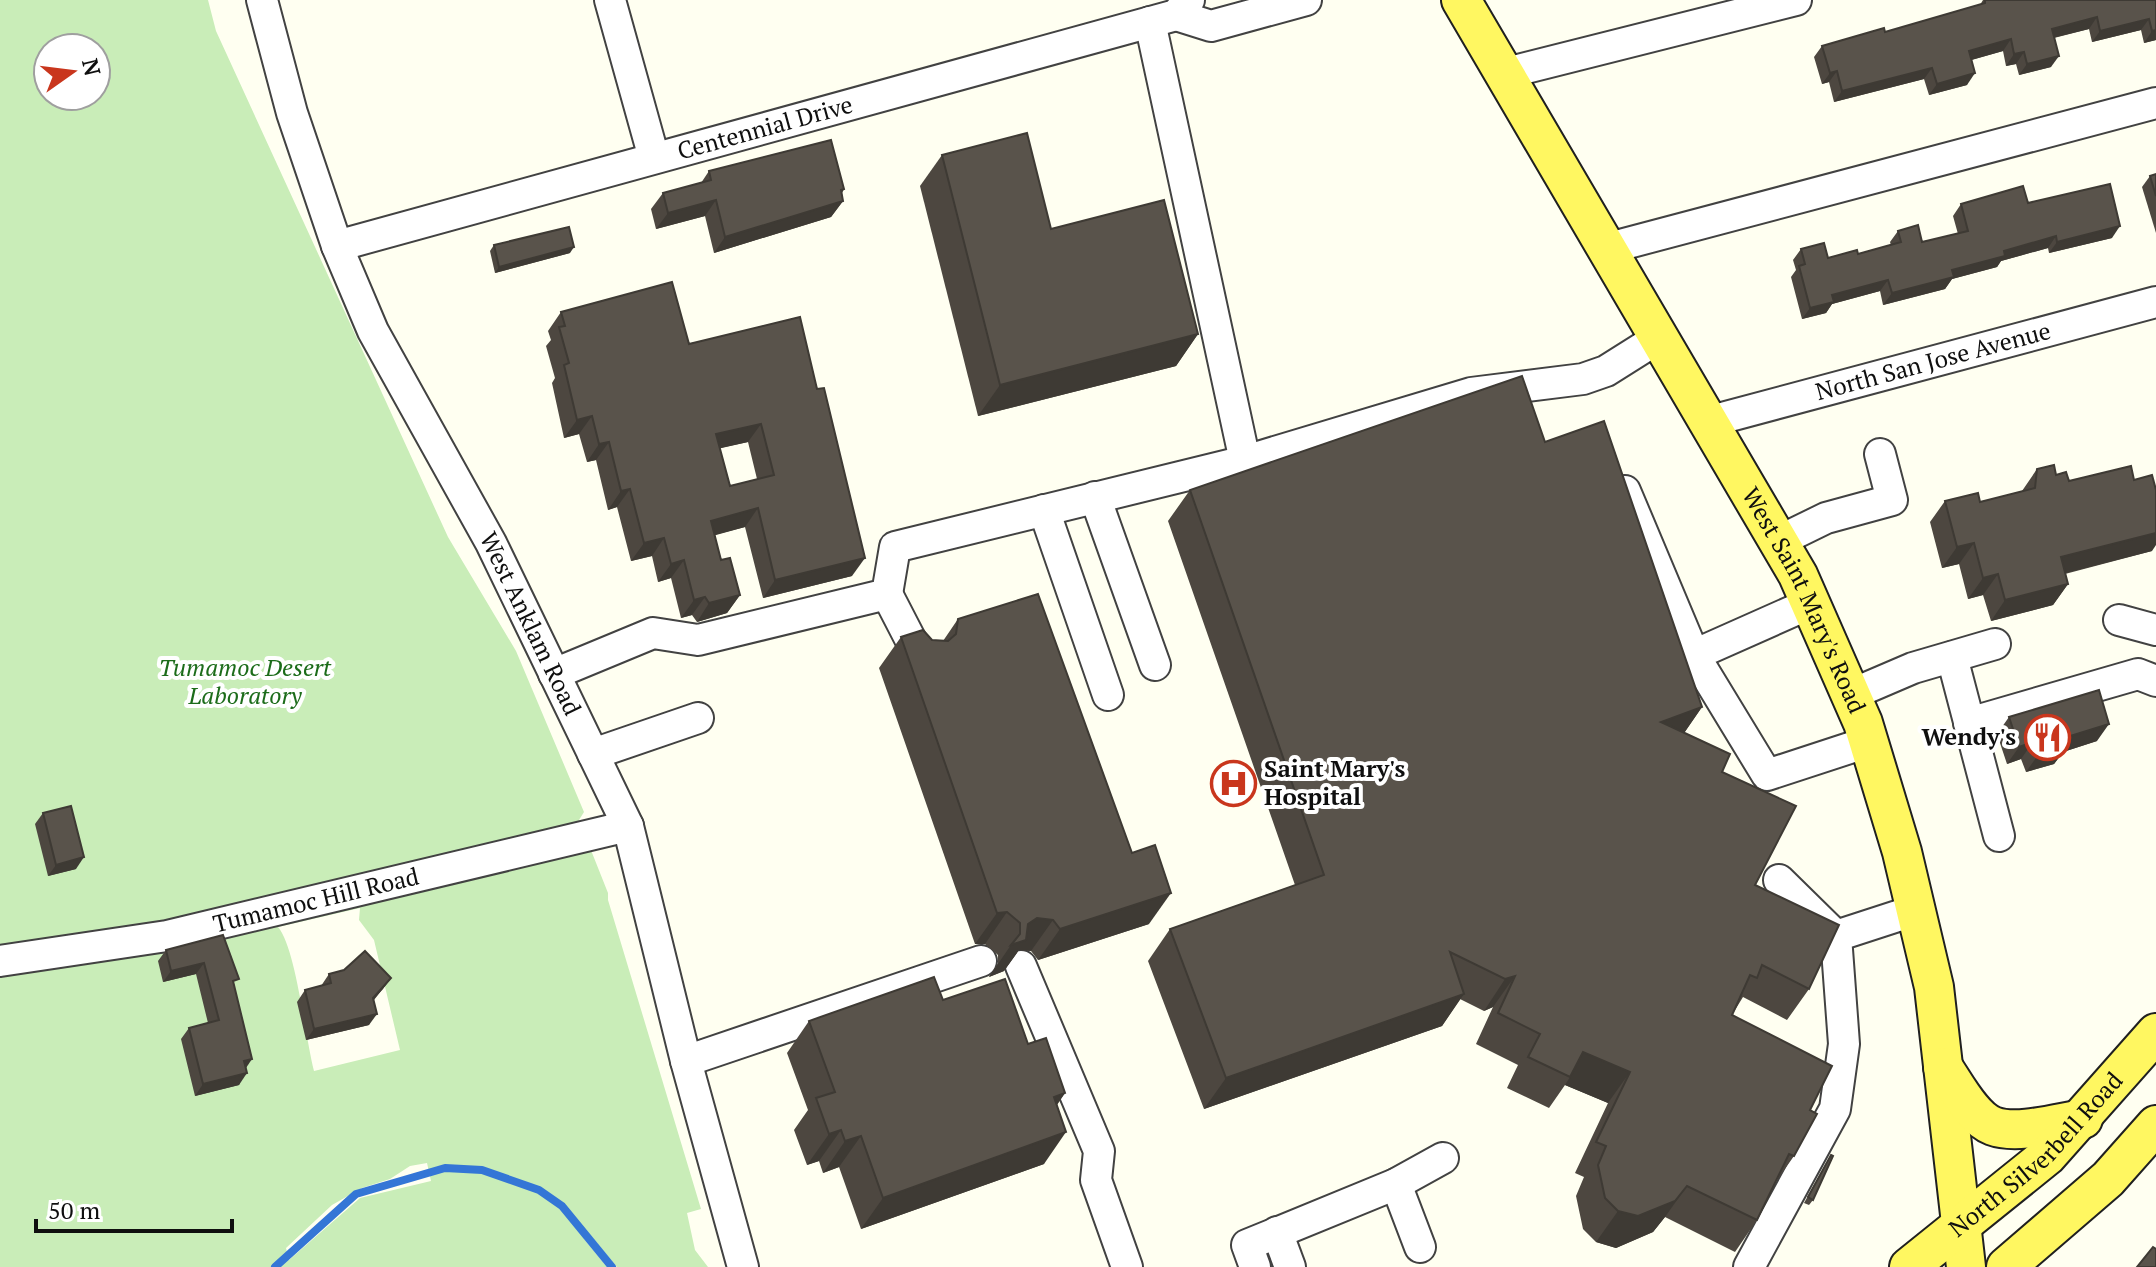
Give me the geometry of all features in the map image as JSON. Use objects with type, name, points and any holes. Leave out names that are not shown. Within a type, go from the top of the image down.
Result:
[{"type":"main road","name":"West Saint Mary's Road","points":[[1461,0],[1779,541],[1811,603],[1850,695],[1868,742],[1916,910],[1934,987],[1966,1267]]},
{"type":"main road","name":"North Silverbell Road","points":[[1909,1267],[2047,1156],[2083,1119],[2156,1033]]},
{"type":"main road","points":[[1943,1067],[1979,1116],[1992,1126],[2017,1127],[2083,1119]]},
{"type":"main road","points":[[2006,1267],[2108,1179],[2156,1125]]},
{"type":"street","name":"West Anklam Road","points":[[262,0],[292,113],[337,246],[373,331],[491,543],[628,826],[686,1061],[743,1267]]},
{"type":"street","points":[[610,0],[654,158]]},
{"type":"street","points":[[1245,461],[1172,12],[1211,26],[1306,0]]},
{"type":"street","points":[[1506,73],[1796,0]]},
{"type":"street","name":"Centennial Drive","points":[[337,246],[1172,12]]},
{"type":"street","points":[[1609,248],[2156,103]]},
{"type":"street","name":"North San Jose Avenue","points":[[1711,421],[2156,302]]},
{"type":"street","points":[[919,656],[887,594],[895,547],[1245,461],[1471,393],[1583,379],[1606,371],[1660,337]]},
{"type":"street","points":[[1779,541],[1826,518],[1892,500],[1880,454]]},
{"type":"street","points":[[1620,481],[1694,655],[1767,775],[1868,742]]},
{"type":"street","points":[[1095,497],[1155,665]]},
{"type":"street","points":[[1044,510],[1108,695]]},
{"type":"street","points":[[554,674],[653,633],[698,640],[887,594]]},
{"type":"street","points":[[1694,655],[1811,603]]},
{"type":"street","points":[[2119,620],[2156,630]]},
{"type":"street","points":[[1850,695],[1913,668],[1995,644]]},
{"type":"street","points":[[1952,657],[1999,836]]},
{"type":"street","points":[[1969,723],[2138,674],[2156,681]]},
{"type":"street","points":[[593,754],[698,718]]},
{"type":"street","name":"Tumamoc Hill Road","points":[[0,961],[167,936],[628,826]]},
{"type":"street","points":[[1749,1267],[1835,1109],[1844,1044],[1836,936],[1779,880]]},
{"type":"street","points":[[1836,936],[1916,910]]},
{"type":"street","points":[[686,1061],[981,961]]},
{"type":"street","points":[[1021,966],[1099,1151],[1096,1180],[1127,1267]]},
{"type":"street","points":[[1251,1256],[1277,1232],[1396,1184],[1443,1158]]},
{"type":"street","points":[[1396,1184],[1420,1247]]},
{"type":"street","points":[[1277,1232],[1290,1267]]},
{"type":"green space","name":"Tumamoc Desert Laboratory","points":[[0,0],[208,0],[216,31],[448,537],[516,651],[584,812],[579,820],[608,893],[701,1209],[687,1213],[695,1250],[708,1267],[617,1267],[592,1237],[584,1239],[607,1267],[0,1267]],"holes":[[[360,908],[359,920],[374,940],[400,1050],[314,1071],[295,973],[278,927]],[[427,1163],[431,1181],[360,1198],[289,1260],[286,1248],[332,1205],[362,1188],[390,1179],[410,1166]]]},
{"type":"building","points":[[1985,0],[2156,0],[2156,30],[2152,31],[2149,19],[2100,31],[2097,17],[2052,29],[2059,56],[2027,64],[2024,52],[2014,54],[2011,39],[1969,51],[1975,73],[1937,84],[1932,68],[1842,91],[1837,71],[1830,73],[1822,46],[1884,28],[1885,32],[1985,3]]},
{"type":"building","points":[[1027,133],[1051,229],[1164,200],[1198,334],[1000,385],[942,155]]},
{"type":"building","points":[[831,140],[844,189],[841,190],[843,201],[725,237],[716,200],[668,213],[663,193],[711,180],[709,171]]},
{"type":"building","points":[[2156,174],[2156,196],[2150,176]]},
{"type":"building","points":[[2110,184],[2120,226],[2057,242],[2056,236],[2004,251],[2005,256],[1952,270],[1954,277],[1892,293],[1888,280],[1832,295],[1834,302],[1810,308],[1799,266],[1805,264],[1801,249],[1824,243],[1828,258],[1857,250],[1858,254],[1901,242],[1898,231],[1918,225],[1922,242],[1968,231],[1961,204],[2023,186],[2028,203]]},
{"type":"building","points":[[569,227],[574,247],[499,267],[494,245]]},
{"type":"building","points":[[672,282],[689,344],[800,317],[817,389],[824,388],[865,558],[775,580],[758,508],[711,521],[721,560],[730,558],[740,595],[709,603],[705,597],[694,600],[684,560],[671,564],[664,538],[644,543],[630,489],[621,491],[609,442],[599,444],[592,416],[577,420],[564,365],[569,363],[559,327],[565,326],[561,312]],"holes":[[[761,424],[774,475],[730,486],[716,434]]]},
{"type":"building","points":[[1522,376],[1545,442],[1604,421],[1702,707],[1661,722],[1730,754],[1722,772],[1796,806],[1755,885],[1839,925],[1809,989],[1762,965],[1757,978],[1750,975],[1732,1015],[1832,1066],[1810,1110],[1817,1114],[1794,1156],[1789,1154],[1757,1220],[1687,1186],[1675,1201],[1638,1216],[1618,1211],[1605,1198],[1598,1165],[1606,1146],[1596,1142],[1630,1072],[1583,1052],[1570,1077],[1528,1057],[1540,1034],[1498,1013],[1515,976],[1505,979],[1450,952],[1464,994],[1226,1078],[1170,929],[1324,875],[1190,490]]},
{"type":"building","points":[[2054,465],[2056,475],[2066,472],[2069,481],[2131,466],[2134,480],[2152,475],[2156,490],[2156,533],[2061,557],[2068,584],[2005,600],[1998,574],[1983,578],[1974,543],[1957,547],[1945,501],[1978,493],[1980,502],[2035,488],[2037,469]]},
{"type":"building","points":[[1038,594],[1132,853],[1155,845],[1171,893],[1060,929],[1053,920],[1037,918],[1028,924],[1026,940],[1011,945],[1020,934],[1020,923],[1007,912],[997,913],[901,637],[923,630],[932,640],[948,641],[956,634],[958,619]]},
{"type":"building","name":"Wendy's","points":[[2099,690],[2109,724],[2064,738],[2066,747],[2038,755],[2033,742],[2019,747],[2009,717]]},
{"type":"building","points":[[71,806],[84,857],[56,865],[43,813]]},
{"type":"building","points":[[223,935],[239,979],[233,981],[252,1059],[244,1061],[247,1073],[203,1084],[189,1028],[219,1020],[204,963],[171,971],[166,950]]},
{"type":"building","points":[[365,951],[391,978],[373,998],[377,1014],[314,1029],[305,990],[331,983],[329,974],[344,970]]},
{"type":"building","points":[[934,977],[943,1000],[1005,979],[1028,1044],[1046,1038],[1065,1093],[1054,1097],[1066,1132],[883,1198],[861,1136],[845,1141],[841,1130],[829,1134],[816,1098],[835,1092],[809,1021]]},
{"type":"building","points":[[1833,1156],[1813,1200],[1808,1197]]},
{"type":"building","points":[[2153,1247],[2156,1249],[2156,1267],[2137,1267]]},
{"type":"waterway","points":[[275,1267],[356,1194],[445,1168],[482,1170],[539,1190],[562,1206],[612,1267]]},
{"type":"place","name":"Wendy's","points":[[2047,737]]},
{"type":"place","name":"Saint Mary's Hospital","points":[[1233,783]]}]
